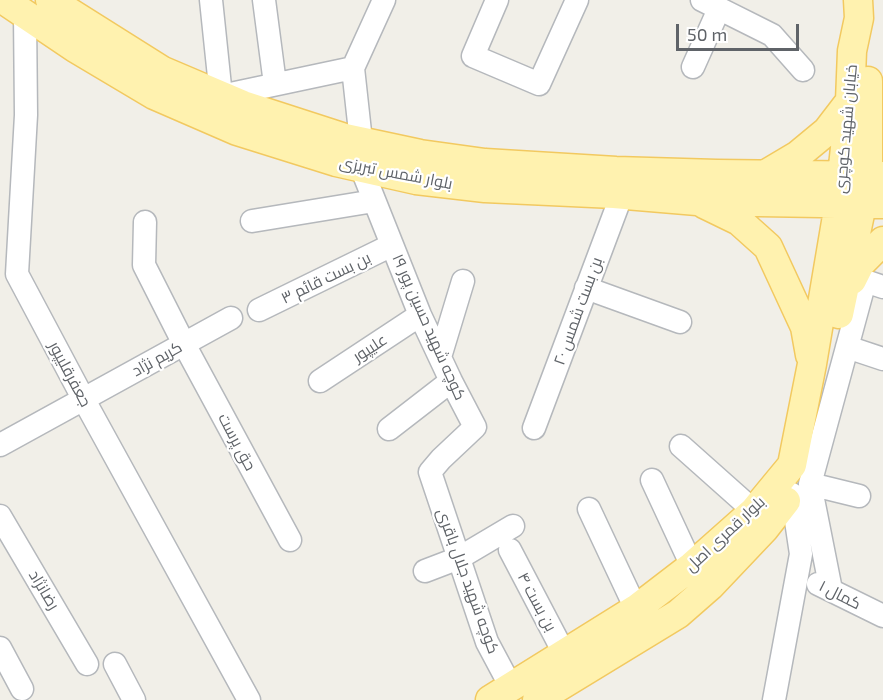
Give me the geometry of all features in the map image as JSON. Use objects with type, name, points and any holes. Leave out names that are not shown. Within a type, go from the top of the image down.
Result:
[{"type":"main road","name":"بلوار شمس تبریزی","points":[[51,0],[163,71],[361,154],[416,180],[486,188],[621,194],[697,201],[862,204]]},
{"type":"main road","name":"بلوار شمس تبریزی","points":[[14,7],[75,48],[154,95],[237,131],[336,162],[361,154],[420,154],[485,163],[627,171],[864,176]]},
{"type":"main road","name":"خیابان شهید کوچری","points":[[859,9],[852,51],[859,95],[864,176],[862,204]]},
{"type":"main road","points":[[766,174],[813,143],[859,95],[883,116]]},
{"type":"main road","points":[[697,201],[739,221],[768,247],[805,327],[812,364]]},
{"type":"main road","name":"بلوار قمری اصل","points":[[537,700],[678,614],[710,586],[801,489],[862,204]]},
{"type":"main road","name":"بلوار قمری اصل","points":[[500,694],[636,609],[692,566],[754,511],[792,465],[812,364],[862,204]]},
{"type":"main road","points":[[841,304],[860,264],[883,241]]},
{"type":"street","points":[[211,0],[221,96],[353,68],[384,0]]},
{"type":"street","points":[[264,0],[276,84]]},
{"type":"street","points":[[497,0],[473,56],[539,84],[577,0]]},
{"type":"street","points":[[693,67],[711,4],[772,35],[803,70]]},
{"type":"street","name":"جعفرقلیپور","points":[[14,7],[26,115],[17,274],[249,700]]},
{"type":"street","name":"کوچه شهید حسین پور ۱۹","points":[[353,68],[361,154],[374,201],[420,315],[475,427],[430,472]]},
{"type":"street","name":"بن بست شمس ۲۰","points":[[534,428],[621,194]]},
{"type":"street","points":[[252,221],[374,201]]},
{"type":"street","name":"حق پرست","points":[[145,222],[144,265],[290,540]]},
{"type":"street","name":"بن بست قائم ۳","points":[[260,310],[392,245]]},
{"type":"street","points":[[440,357],[463,280]]},
{"type":"street","points":[[774,700],[801,554],[801,489],[847,347],[865,281],[883,287]]},
{"type":"street","points":[[586,288],[680,322]]},
{"type":"street","name":"علیپور","points":[[320,381],[420,315]]},
{"type":"street","name":"کریم نژاد","points":[[0,445],[231,318]]},
{"type":"street","points":[[847,347],[883,359]]},
{"type":"street","points":[[389,429],[451,381]]},
{"type":"street","points":[[681,446],[754,511]]},
{"type":"street","name":"کوچه شهید جلال باقری","points":[[430,472],[487,642],[500,694]]},
{"type":"street","points":[[652,480],[692,566]]},
{"type":"street","points":[[801,489],[859,496]]},
{"type":"street","points":[[801,489],[831,590]]},
{"type":"street","points":[[589,509],[636,609]]},
{"type":"street","name":"رضانژاد","points":[[0,516],[87,664]]},
{"type":"street","points":[[425,571],[459,558],[513,526]]},
{"type":"street","name":"بن بست ۴","points":[[510,550],[564,653]]},
{"type":"street","name":"کمال ۱","points":[[798,573],[883,616]]},
{"type":"street","points":[[0,648],[22,689]]},
{"type":"street","points":[[115,664],[134,700]]}]
